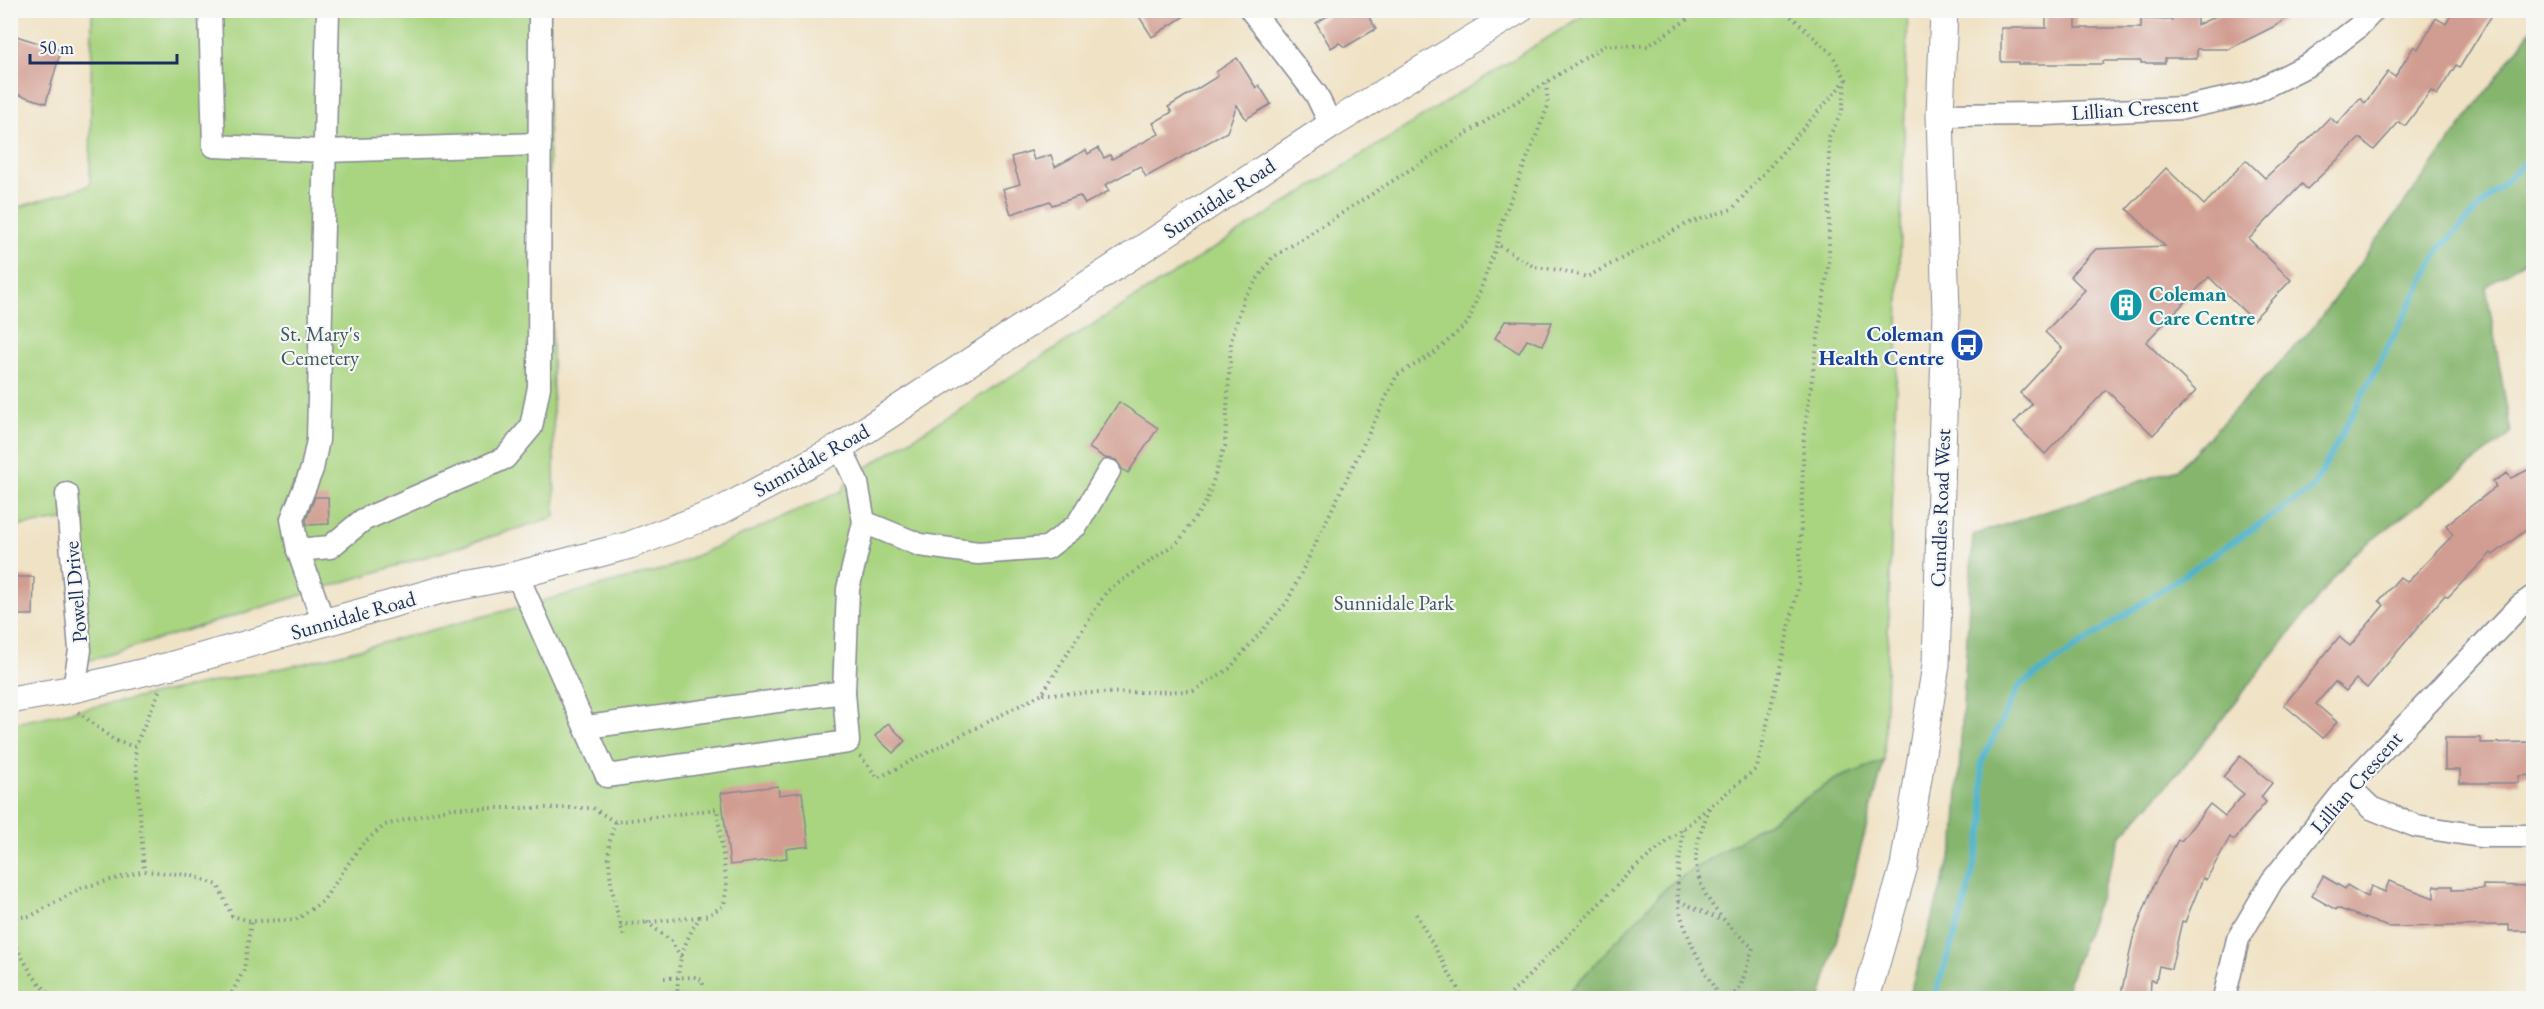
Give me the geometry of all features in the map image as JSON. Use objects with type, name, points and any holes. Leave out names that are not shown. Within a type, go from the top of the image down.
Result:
[{"type":"main road","name":"Sunnidale Road","points":[[10,700],[64,691],[169,666],[441,590],[517,575],[630,545],[717,512],[840,447],[1331,125],[1519,10]]},
{"type":"main road","name":"Cundles Road West","points":[[1866,999],[1904,866],[1936,665],[1946,312],[1940,115],[1944,10]]},
{"type":"street","points":[[210,10],[214,146],[325,151],[540,144]]},
{"type":"street","points":[[324,624],[298,550],[292,519],[312,469],[318,440],[328,10]]},
{"type":"street","points":[[298,550],[330,548],[363,520],[505,459],[531,427],[539,387],[540,10]]},
{"type":"street","points":[[1251,10],[1316,94],[1331,125]]},
{"type":"street","name":"Lillian Crescent","points":[[1940,115],[2046,114],[2183,108],[2252,93],[2310,64],[2357,28],[2374,10]]},
{"type":"street","points":[[517,575],[607,776],[848,742],[844,692],[848,589],[864,522],[857,483],[840,447]]},
{"type":"street","points":[[864,522],[920,544],[978,553],[1047,548],[1077,525],[1109,471]]},
{"type":"street","name":"Powell Drive","points":[[64,691],[80,650],[67,494]]},
{"type":"street","name":"Lillian Crescent","points":[[2224,999],[2238,939],[2272,881],[2348,786],[2520,606],[2534,596]]},
{"type":"street","points":[[587,727],[844,692]]},
{"type":"street","points":[[2348,786],[2371,808],[2416,826],[2480,836],[2534,836]]},
{"type":"path","points":[[1042,694],[1107,591],[1179,541],[1206,502],[1225,446],[1231,341],[1244,298],[1272,258],[1605,45],[1648,46],[1701,10]]},
{"type":"path","points":[[1507,999],[1631,871],[1757,768],[1799,584],[1804,434],[1829,261],[1829,137],[1842,112],[1846,79],[1831,53],[1784,10]]},
{"type":"path","points":[[1497,244],[1534,267],[1560,270],[1587,277],[1686,224],[1732,209],[1846,79]]},
{"type":"path","points":[[848,742],[878,778],[1042,694],[1193,691],[1229,669],[1287,602],[1397,375],[1433,354],[1468,323],[1497,244],[1502,221],[1548,106],[1546,83]]},
{"type":"path","points":[[144,871],[135,747],[169,666]]},
{"type":"path","points":[[64,691],[114,740],[135,747]]},
{"type":"path","points":[[1709,807],[1696,854],[1702,886],[1722,921]]},
{"type":"path","points":[[10,918],[31,916],[81,888],[144,871],[190,875],[218,885],[232,916],[251,921],[296,920],[323,901],[362,844],[385,825],[451,808],[593,808],[615,822],[717,809],[728,887],[724,905],[709,915],[700,917],[620,925]]},
{"type":"path","points":[[615,822],[609,845],[620,925],[625,939]]},
{"type":"path","points":[[1683,828],[1678,900],[1684,922],[1720,999]]},
{"type":"path","points":[[1678,900],[1722,921],[1753,948],[1740,988],[1729,999]]},
{"type":"path","points":[[1416,914],[1463,999]]},
{"type":"path","points":[[678,999],[677,977],[681,957],[689,933],[700,917]]},
{"type":"path","points":[[229,999],[244,970],[251,921]]},
{"type":"path","points":[[647,921],[671,941],[681,957]]},
{"type":"path","points":[[10,937],[33,976],[53,999]]},
{"type":"path","points":[[664,978],[694,976],[702,980],[704,988]]},
{"type":"green space","name":"St. Mary's Cemetery","points":[[92,11],[546,11],[555,517],[78,664],[84,517],[11,527],[10,210],[90,185]]},
{"type":"green space","name":"Sunnidale Park","points":[[1590,11],[1908,11],[1884,761],[1836,779],[1669,885],[1563,998],[11,998],[10,724],[306,663],[668,568],[842,491],[848,479]]},
{"type":"green space","points":[[2533,28],[2533,255],[2486,287],[2511,434],[2351,556],[2192,757],[2122,835],[2063,998],[1908,998],[1955,842],[1973,535],[2178,469],[2312,329]]},
{"type":"green space","points":[[1884,761],[1821,998],[1563,998],[1669,885],[1836,779]]},
{"type":"building","points":[[1135,10],[1194,10],[1152,37]]},
{"type":"building","points":[[1337,10],[1365,10],[1376,29],[1345,47],[1339,43],[1331,48],[1316,23]]},
{"type":"building","points":[[2229,10],[2296,10],[2277,25],[2229,49],[2197,49],[2197,58],[2165,58],[2165,63],[2103,61],[2103,64],[2018,64],[2018,62],[2001,62],[2001,28],[2046,28],[2046,16],[2076,16],[2076,28],[2141,28],[2141,19],[2172,20],[2172,13],[2197,13],[2197,25]]},
{"type":"building","name":"Coleman Care Centre","points":[[2453,10],[2495,10],[2460,67],[2456,65],[2437,95],[2431,91],[2405,126],[2399,122],[2374,150],[2360,138],[2307,189],[2302,184],[2249,239],[2291,280],[2253,320],[2209,277],[2146,342],[2196,391],[2153,435],[2106,390],[2045,454],[2014,423],[2032,404],[2020,393],[2062,348],[2045,332],[2085,290],[2070,276],[2096,249],[2165,246],[2127,209],[2166,168],[2204,205],[2246,160],[2265,178],[2305,143],[2330,117],[2337,124],[2360,98],[2365,103],[2388,72],[2395,77],[2414,46],[2418,49],[2436,18],[2446,24]]},
{"type":"building","points":[[10,34],[61,50],[46,103],[10,92]]},
{"type":"building","points":[[1237,58],[1256,88],[1259,85],[1271,104],[1246,119],[1237,105],[1227,132],[1146,177],[1140,166],[1105,185],[1109,191],[1085,204],[1080,196],[1052,205],[1050,201],[1011,214],[1003,189],[1020,184],[1011,157],[1031,151],[1034,160],[1051,155],[1055,167],[1086,150],[1088,154],[1098,148],[1104,158],[1110,155],[1112,159],[1159,134],[1153,123],[1172,112],[1168,107],[1218,76],[1216,72]]},
{"type":"building","points":[[1505,321],[1552,322],[1543,345],[1527,340],[1519,353],[1495,338]]},
{"type":"building","points":[[1119,402],[1158,428],[1128,473],[1116,460],[1105,458],[1089,448]]},
{"type":"building","points":[[2534,467],[2534,524],[2493,555],[2491,553],[2448,597],[2445,595],[2367,688],[2356,679],[2346,691],[2335,682],[2316,704],[2337,722],[2323,738],[2284,705],[2339,637],[2350,646],[2384,605],[2379,601],[2400,577],[2407,582],[2453,535],[2446,525],[2496,487],[2493,482],[2507,473],[2511,478]]},
{"type":"building","points":[[315,497],[328,497],[329,524],[307,525],[306,520]]},
{"type":"building","points":[[10,577],[34,577],[33,615],[10,615]]},
{"type":"building","points":[[888,723],[905,741],[893,753],[875,736]]},
{"type":"building","points":[[2445,738],[2481,738],[2481,743],[2533,742],[2534,775],[2519,776],[2519,783],[2460,783],[2460,770],[2445,770]]},
{"type":"building","points":[[2240,756],[2272,783],[2261,797],[2266,802],[2234,840],[2230,837],[2206,880],[2203,878],[2185,922],[2182,921],[2171,969],[2159,966],[2156,981],[2151,980],[2150,999],[2120,999],[2133,938],[2153,886],[2178,840],[2181,841],[2210,804],[2225,816],[2244,794],[2223,777]]},
{"type":"building","points":[[778,786],[779,795],[802,792],[809,846],[786,849],[787,858],[730,865],[721,793]]},
{"type":"building","points":[[2323,876],[2345,889],[2347,885],[2367,897],[2371,886],[2385,892],[2389,881],[2434,898],[2434,886],[2452,886],[2452,890],[2483,889],[2483,885],[2534,886],[2534,931],[2509,931],[2509,925],[2388,927],[2337,908],[2336,910],[2312,896]]},
{"type":"waterway","points":[[1934,998],[1965,904],[1984,824],[1981,763],[2019,686],[2313,488],[2441,247],[2534,152]]},
{"type":"place","name":"Coleman Care Centre","points":[[2126,305]]},
{"type":"place","name":"Coleman Health Centre","points":[[1967,345]]}]
